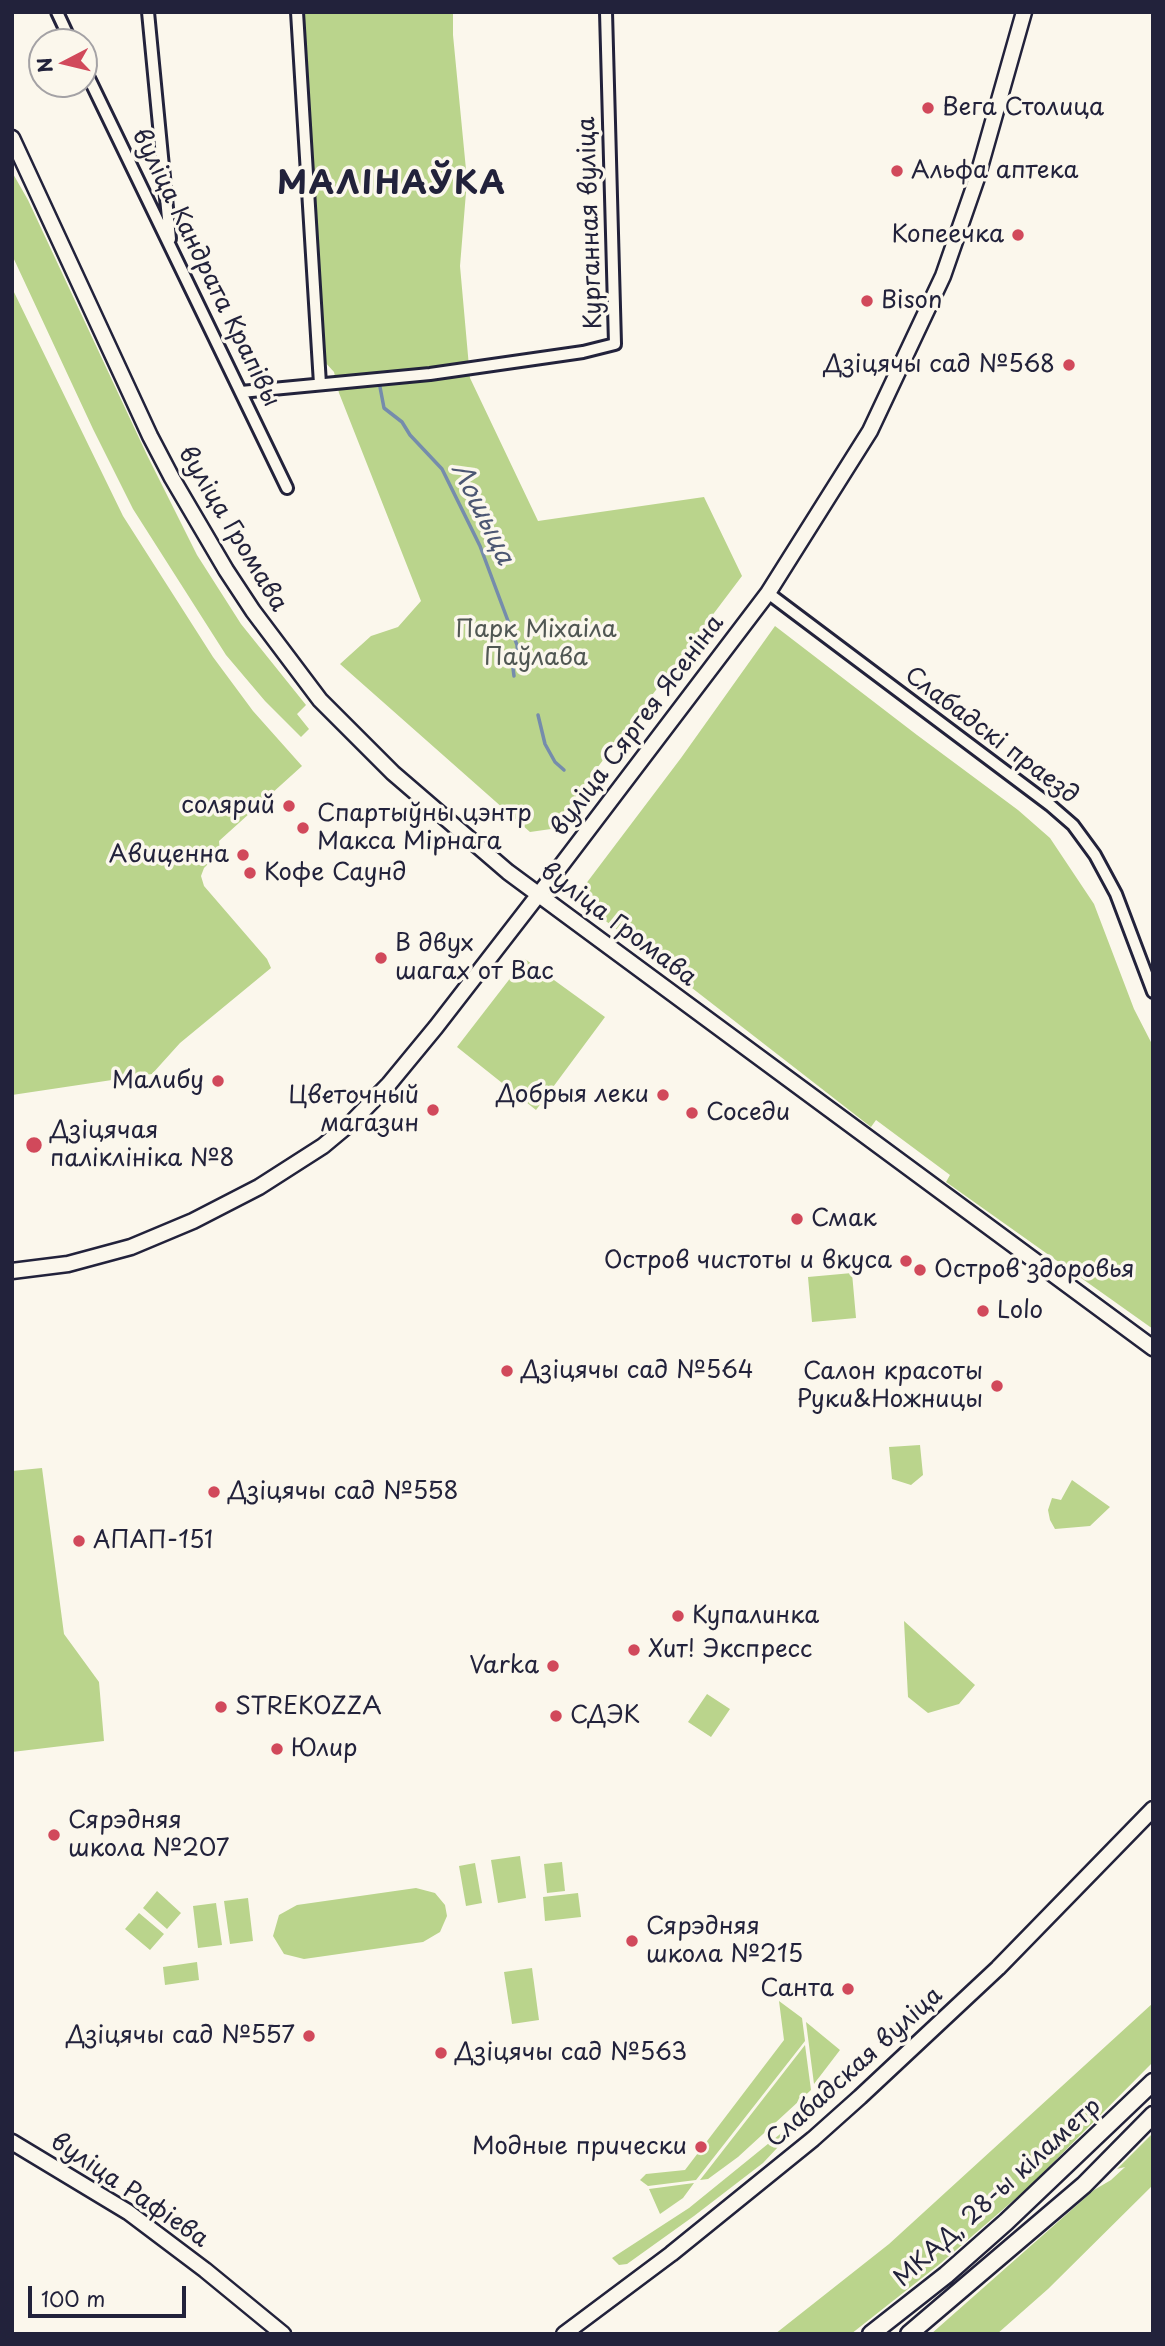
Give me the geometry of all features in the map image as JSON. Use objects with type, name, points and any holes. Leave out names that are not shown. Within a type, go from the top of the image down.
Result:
[{"type":"highway","name":"МКАД, 28-ы кіламетр","points":[[871,2334],[946,2275],[996,2231],[1153,2082]]},
{"type":"highway","name":"МКАД, 28-ы кіламетр","points":[[909,2334],[1084,2185],[1153,2115]]},
{"type":"main road","name":"вуліца Сяргея Ясеніна","points":[[12,1271],[68,1264],[131,1247],[259,1187],[323,1146],[389,1084],[538,895],[768,593],[870,431],[939,285],[977,178],[1024,12]]},
{"type":"main road","name":"вуліца Громава","points":[[12,138],[150,436],[208,540],[253,611],[320,700],[436,811],[538,895],[1153,1348]]},
{"type":"main road","name":"Слабадская вуліца","points":[[564,2334],[671,2254],[860,2097],[998,1968],[1153,1809]]},
{"type":"main road","name":"вуліца Рафіева","points":[[12,2142],[128,2212],[283,2334]]},
{"type":"street","points":[[57,12],[64,28]]},
{"type":"street","points":[[148,12],[171,245]]},
{"type":"street","points":[[297,12],[320,384]]},
{"type":"street","name":"Курганная вуліца","points":[[241,392],[408,377],[485,367],[615,344],[606,12]]},
{"type":"street","name":"вуліца Кандрата Крапівы","points":[[98,96],[287,488]]},
{"type":"street","name":"Слабадскі праезд","points":[[768,593],[1050,804],[1073,825],[1095,855],[1116,894],[1153,992]]},
{"type":"green space","name":"Парк Міхаіла Паўлава","points":[[303,12],[453,12],[467,180],[460,266],[470,378],[538,521],[704,497],[742,576],[551,829],[530,832],[340,664],[371,636],[398,627],[421,601],[339,393],[334,372],[323,360]]},
{"type":"green space","points":[[12,172],[28,200],[147,455],[197,555],[241,624],[306,705],[297,714],[309,729],[301,737],[265,701],[226,655],[133,509],[12,255]]},
{"type":"green space","points":[[12,288],[123,516],[213,657],[253,711],[302,766],[219,841],[220,852],[204,868],[201,876],[204,886],[267,959],[271,968],[180,1043],[152,1074],[12,1095]]},
{"type":"green space","points":[[775,626],[1018,810],[1050,838],[1094,904],[1134,1009],[1153,1046],[1153,1329],[946,1182],[950,1175],[876,1120],[871,1127],[589,908],[585,885],[681,758]]},
{"type":"green space","points":[[525,959],[605,1017],[536,1110],[457,1047]]},
{"type":"green space","points":[[852,1273],[856,1318],[812,1322],[808,1277]]},
{"type":"green space","points":[[920,1445],[923,1475],[911,1485],[892,1479],[889,1447]]},
{"type":"green space","points":[[42,1468],[64,1634],[99,1682],[104,1741],[12,1752],[12,1471]]},
{"type":"green space","points":[[1072,1480],[1110,1507],[1090,1526],[1055,1529],[1048,1510],[1052,1498],[1061,1500]]},
{"type":"green space","points":[[904,1621],[975,1685],[959,1704],[928,1713],[908,1697]]},
{"type":"green space","points":[[707,1694],[730,1709],[711,1737],[688,1722]]},
{"type":"green space","points":[[520,1856],[526,1898],[498,1903],[491,1860]]},
{"type":"green space","points":[[562,1862],[565,1891],[547,1893],[544,1864]]},
{"type":"green space","points":[[475,1863],[482,1903],[466,1906],[459,1866]]},
{"type":"green space","points":[[416,1888],[435,1893],[445,1905],[447,1916],[440,1932],[423,1942],[304,1959],[284,1954],[273,1936],[279,1915],[297,1905]]},
{"type":"green space","points":[[157,1891],[181,1913],[167,1929],[143,1908]]},
{"type":"green space","points":[[578,1893],[581,1917],[545,1921],[543,1897]]},
{"type":"green space","points":[[248,1898],[253,1941],[230,1944],[224,1901]]},
{"type":"green space","points":[[216,1903],[222,1945],[198,1948],[193,1906]]},
{"type":"green space","points":[[139,1913],[164,1934],[150,1950],[125,1929]]},
{"type":"green space","points":[[197,1962],[199,1980],[165,1985],[163,1967]]},
{"type":"green space","points":[[532,1968],[539,2020],[512,2024],[504,1972]]},
{"type":"green space","points":[[779,2001],[802,2018],[805,2041],[696,2180],[648,2186],[640,2180],[646,2174],[685,2170],[784,2040]]},
{"type":"green space","points":[[1153,2003],[1153,2062],[1029,2187],[941,2263],[851,2334],[775,2334],[889,2244]]},
{"type":"green space","points":[[806,2022],[840,2050],[814,2084]]},
{"type":"green space","points":[[805,2045],[811,2090],[738,2157],[708,2179],[700,2180]]},
{"type":"green space","points":[[790,2126],[794,2130],[763,2163],[694,2216],[627,2264],[619,2265],[612,2258],[689,2208]]},
{"type":"green space","points":[[1153,2133],[1153,2185],[1048,2289],[997,2334],[931,2334],[1094,2190],[1111,2180],[1125,2167],[1117,2169]]},
{"type":"green space","points":[[694,2183],[683,2198],[660,2214],[649,2189]]},
{"type":"waterway","name":"Лошыца","points":[[380,387],[384,408],[402,422],[410,435],[442,469],[480,546],[517,645],[514,676]]},
{"type":"waterway","name":"Лошыца","points":[[538,715],[545,744],[555,762],[564,770]]},
{"type":"place","name":"Вега Столица","points":[[928,108]]},
{"type":"place","name":"Альфа аптека","points":[[897,171]]},
{"type":"place","name":"Копеечка","points":[[1018,235]]},
{"type":"place","name":"Bison","points":[[867,301]]},
{"type":"place","name":"Дзіцячы сад №568","points":[[1069,365]]},
{"type":"place","name":"солярий","points":[[289,806]]},
{"type":"place","name":"Спартыўны цэнтр Макса Мірнага","points":[[303,828]]},
{"type":"place","name":"Авиценна","points":[[243,855]]},
{"type":"place","name":"Кофе Саунд","points":[[250,873]]},
{"type":"place","name":"В двух шагах от Вас","points":[[381,958]]},
{"type":"place","name":"Малибу","points":[[218,1081]]},
{"type":"place","name":"Добрыя леки","points":[[663,1095]]},
{"type":"place","name":"Цветочный магазин","points":[[433,1110]]},
{"type":"place","name":"Соседи","points":[[692,1113]]},
{"type":"place","name":"Дзіцячая паліклініка №8","points":[[34,1145]]},
{"type":"place","name":"Смак","points":[[797,1219]]},
{"type":"place","name":"Остров чистоты и вкуса","points":[[906,1261]]},
{"type":"place","name":"Остров здоровья","points":[[920,1270]]},
{"type":"place","name":"Lolo","points":[[983,1311]]},
{"type":"place","name":"Дзіцячы сад №564","points":[[507,1371]]},
{"type":"place","name":"Салон красоты Руки&Ножницы","points":[[997,1386]]},
{"type":"place","name":"Дзіцячы сад №558","points":[[214,1492]]},
{"type":"place","name":"АПАП-151","points":[[79,1541]]},
{"type":"place","name":"Купалинка","points":[[678,1616]]},
{"type":"place","name":"Хит! Экспресс","points":[[634,1650]]},
{"type":"place","name":"Varka","points":[[553,1666]]},
{"type":"place","name":"STREKOZZA","points":[[221,1707]]},
{"type":"place","name":"СДЭК","points":[[556,1716]]},
{"type":"place","name":"Юлир","points":[[277,1749]]},
{"type":"place","name":"Сярэдняя школа №207","points":[[54,1835]]},
{"type":"place","name":"Сярэдняя школа №215","points":[[632,1941]]},
{"type":"place","name":"Санта","points":[[848,1989]]},
{"type":"place","name":"Дзіцячы сад №557","points":[[309,2036]]},
{"type":"place","name":"Дзіцячы сад №563","points":[[441,2053]]},
{"type":"place","name":"Модные прически","points":[[701,2147]]},
{"type":"district","name":"МАЛІНАЎКА","points":[[392,185]]}]
